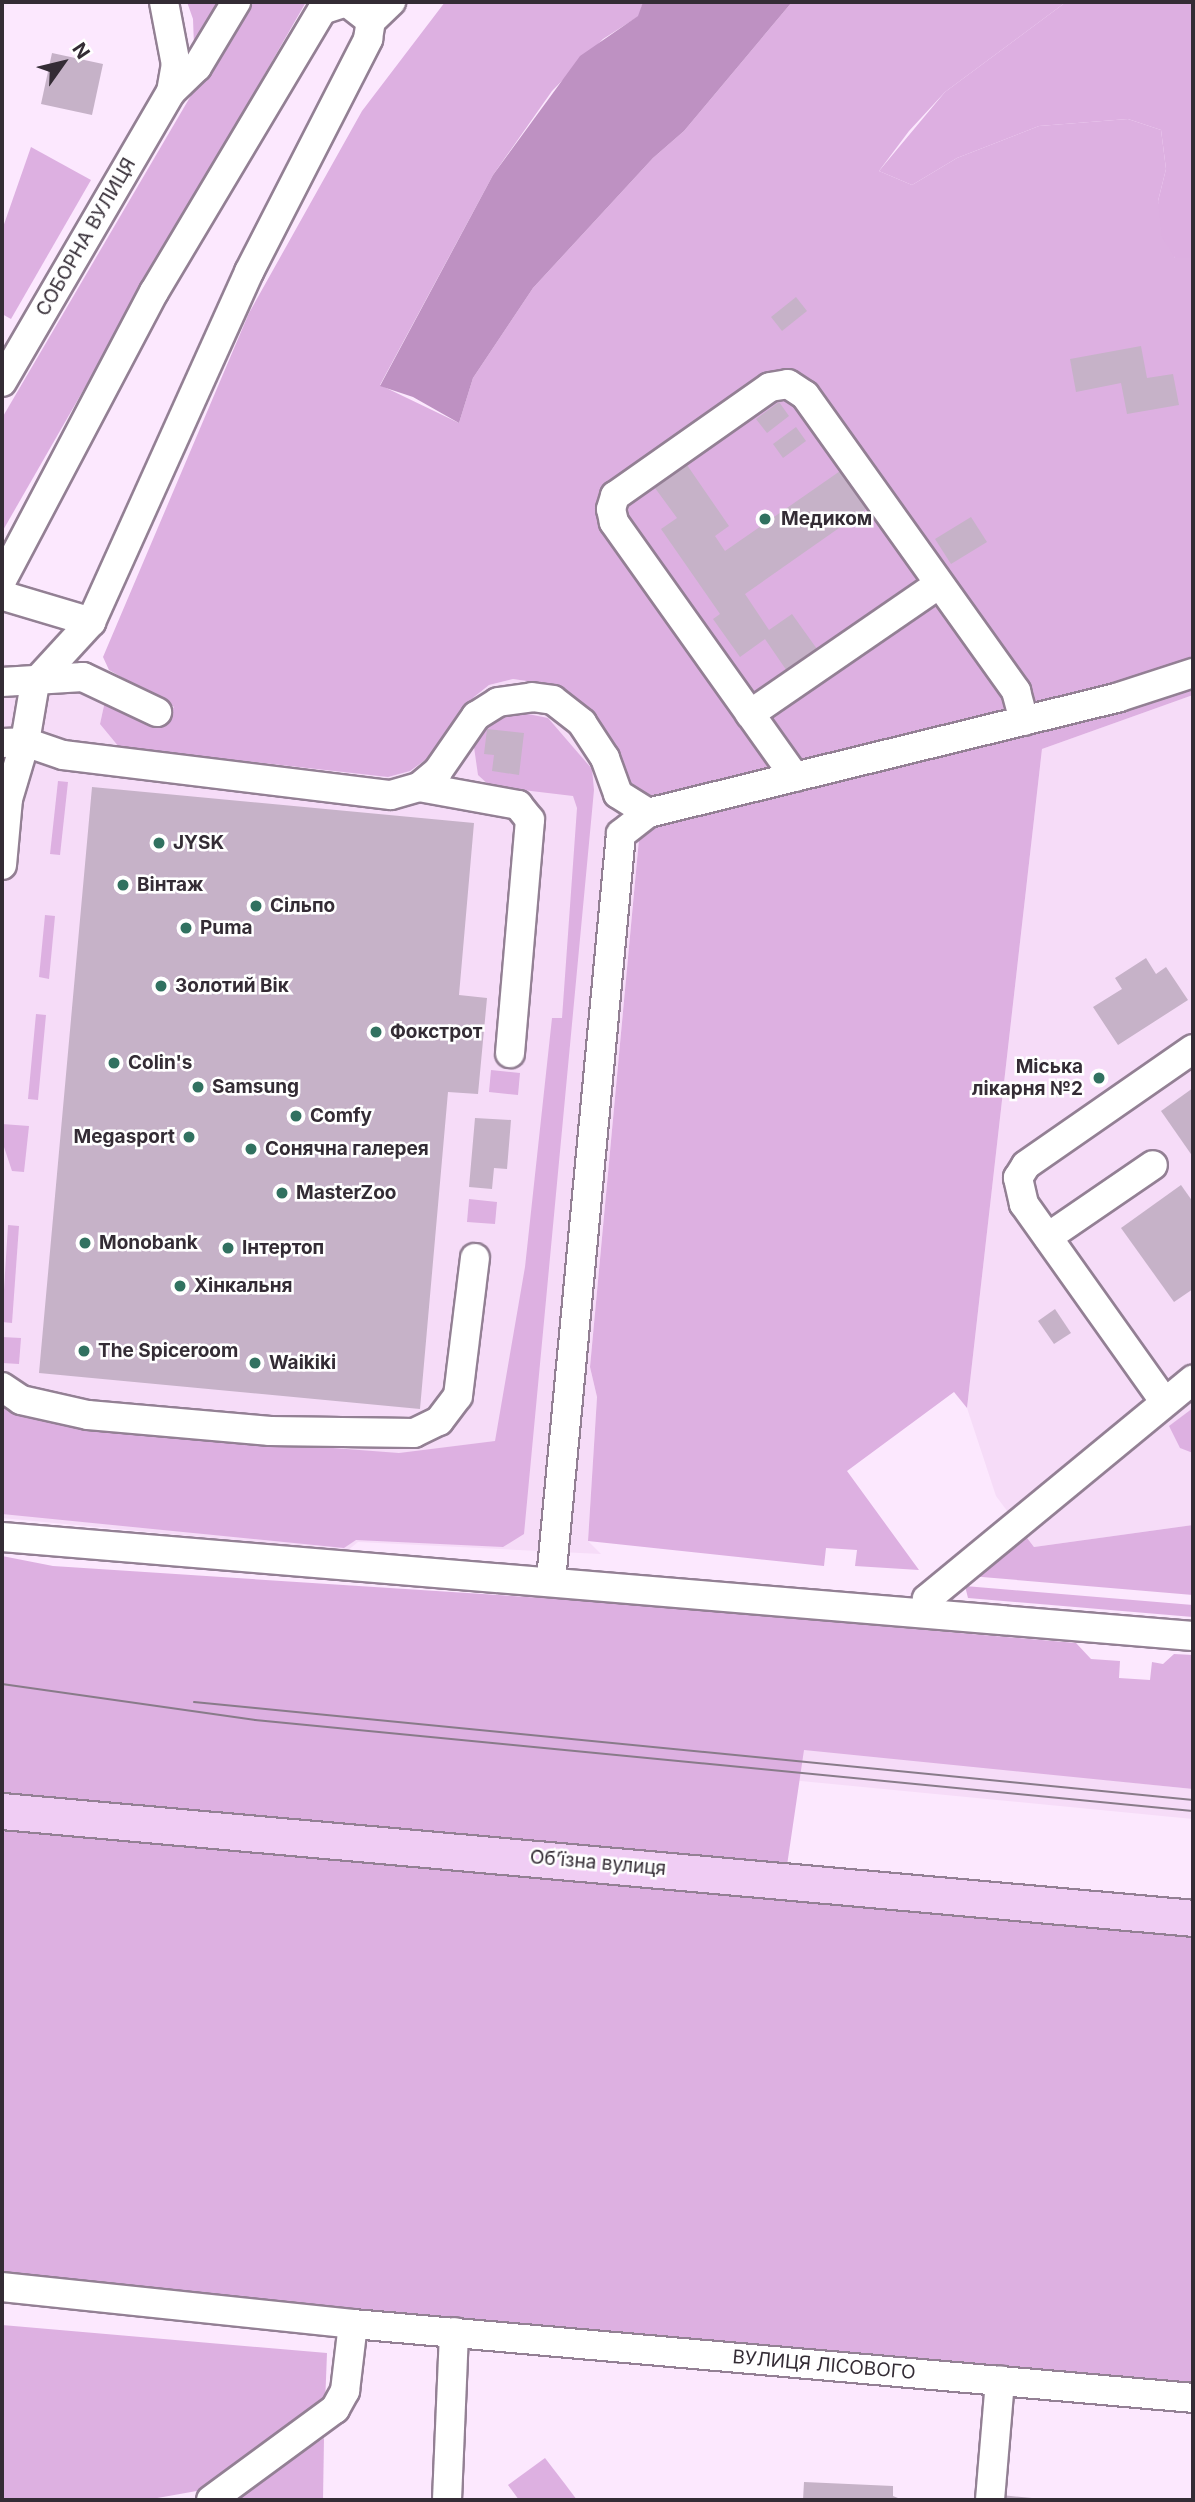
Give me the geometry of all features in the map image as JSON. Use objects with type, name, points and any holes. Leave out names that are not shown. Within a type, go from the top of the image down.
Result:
[{"type":"main road","name":"Обʼїзна вулиця","points":[[2,1811],[1193,1917]]},
{"type":"street","points":[[164,2],[171,21],[176,65],[172,92]]},
{"type":"street","points":[[172,92],[197,67],[236,2]]},
{"type":"street","points":[[2,580],[154,292],[322,10],[347,2],[381,11],[249,272],[91,622],[35,683],[13,743],[2,865]]},
{"type":"street","name":"СОБОРНА ВУЛИЦЯ","points":[[2,382],[172,92]]},
{"type":"street","points":[[795,777],[614,522],[611,509],[615,496],[770,387],[788,384],[805,395],[1016,691],[1024,721]]},
{"type":"street","points":[[750,714],[939,584]]},
{"type":"street","points":[[2,589],[5,596],[91,622]]},
{"type":"street","points":[[551,1580],[621,834],[648,813],[1024,721],[1193,673]]},
{"type":"street","points":[[2,682],[35,683],[82,677],[157,712]]},
{"type":"street","points":[[419,788],[438,771],[476,716],[498,702],[531,697],[553,700],[582,723],[605,758],[618,794],[648,813]]},
{"type":"street","points":[[13,743],[63,755],[391,795],[419,788],[517,805],[530,820],[510,1053]]},
{"type":"street","points":[[1164,1401],[1017,1191],[1018,1178],[1026,1165],[1193,1049]]},
{"type":"street","points":[[1048,1237],[1153,1165]]},
{"type":"street","points":[[2,1387],[21,1400],[88,1415],[270,1431],[414,1433],[439,1421],[458,1396],[475,1258]]},
{"type":"street","points":[[926,1613],[927,1599],[1164,1401],[1193,1380]]},
{"type":"street","points":[[2,1536],[54,1544],[551,1580],[1193,1636]]},
{"type":"street","name":"ВУЛИЦЯ ЛІСОВОГО","points":[[2,2287],[353,2324],[1193,2398]]},
{"type":"street","points":[[211,2500],[335,2409],[345,2391],[353,2324]]},
{"type":"street","points":[[447,2500],[454,2332]]},
{"type":"street","points":[[990,2500],[1000,2380]]},
{"type":"shaded area","points":[[187,2],[224,2],[194,46],[193,19]]},
{"type":"shaded area","points":[[306,2],[2,532],[2,418],[244,5]]},
{"type":"shaded area","points":[[445,2],[643,2],[639,16],[603,39],[552,91],[493,175],[380,385],[459,423],[473,378],[533,288],[653,158],[684,131],[792,2],[1066,2],[945,92],[909,131],[879,171],[912,185],[957,158],[1039,126],[1128,119],[1161,130],[1166,169],[1158,201],[1175,258],[1193,258],[1193,695],[1042,749],[967,1408],[954,1392],[847,1471],[919,1570],[855,1566],[857,1550],[826,1548],[824,1566],[588,1541],[597,1397],[590,1367],[643,796],[633,789],[575,702],[547,684],[513,679],[489,685],[474,697],[432,755],[410,771],[388,777],[119,747],[100,724],[105,701],[155,726],[174,707],[109,670],[103,657],[249,313],[362,111]]},
{"type":"shaded area","points":[[643,2],[792,2],[684,131],[653,158],[533,288],[473,378],[459,423],[413,397],[380,386],[493,175],[580,56],[638,16]]},
{"type":"shaded area","points":[[1066,2],[1193,2],[1193,258],[1175,258],[1162,237],[1158,201],[1166,169],[1161,130],[1128,119],[1039,126],[957,158],[912,185],[879,171],[945,92]]},
{"type":"shaded area","points":[[31,147],[91,180],[11,319],[2,314],[2,230]]},
{"type":"shaded area","points":[[2,663],[105,701],[100,724],[432,755],[474,697],[489,685],[513,679],[547,684],[575,702],[643,795],[590,1367],[597,1397],[588,1541],[601,1554],[358,1542],[347,1551],[2,1518]]},
{"type":"shaded area","name":"Міська лікарня №2","points":[[1193,695],[1193,1525],[1034,1547],[996,1496],[967,1408],[1042,749]]},
{"type":"shaded area","points":[[508,710],[548,718],[592,769],[594,790],[524,1534],[503,1547],[356,1540],[344,1548],[2,1514],[2,1399],[37,1418],[81,1429],[399,1453],[495,1441],[525,1267],[552,1018],[562,1018],[577,808],[573,796],[490,786],[478,775],[473,740],[479,725]]},
{"type":"shaded area","points":[[58,781],[68,782],[60,855],[50,854]]},
{"type":"shaded area","points":[[45,915],[55,916],[49,979],[39,977]]},
{"type":"shaded area","points":[[36,1014],[46,1015],[38,1100],[28,1099]]},
{"type":"shaded area","points":[[491,1070],[520,1073],[518,1095],[489,1092]]},
{"type":"shaded area","points":[[2,1124],[29,1126],[24,1172],[12,1171],[2,1141]]},
{"type":"shaded area","points":[[469,1199],[497,1202],[495,1224],[467,1222]]},
{"type":"shaded area","points":[[8,1225],[19,1226],[12,1323],[2,1322]]},
{"type":"shaded area","points":[[2,1337],[21,1338],[19,1364],[2,1363]]},
{"type":"shaded area","points":[[1193,1408],[1193,1453],[1180,1448],[1169,1426]]},
{"type":"shaded area","points":[[1193,1525],[1193,1595],[970,1576],[1024,1534],[1034,1547]]},
{"type":"shaded area","points":[[2,1556],[53,1566],[589,1601],[1076,1643],[1091,1659],[1120,1661],[1119,1678],[1150,1680],[1152,1662],[1163,1664],[1174,1654],[1193,1655],[1193,1789],[804,1750],[785,1879],[1193,1918],[1193,2398],[2,2287]]},
{"type":"shaded area","points":[[965,1586],[1193,1605],[1193,1617],[968,1598]]},
{"type":"shaded area","points":[[2,1665],[1193,1789],[1193,1819],[130,1716]]},
{"type":"shaded area","points":[[2,2325],[327,2353],[325,2405],[208,2489],[146,2500],[2,2500]]},
{"type":"shaded area","points":[[324,2438],[323,2500],[231,2500]]},
{"type":"shaded area","points":[[545,2458],[577,2500],[519,2500],[508,2485]]},
{"type":"building","points":[[52,53],[103,64],[92,115],[41,104]]},
{"type":"building","points":[[796,297],[807,311],[782,331],[771,317]]},
{"type":"building","points":[[1141,346],[1147,378],[1173,374],[1179,405],[1127,414],[1121,383],[1076,392],[1070,359]]},
{"type":"building","points":[[779,402],[789,416],[767,433],[756,419]]},
{"type":"building","points":[[796,427],[806,441],[783,458],[773,444]]},
{"type":"building","name":"Медиком","points":[[687,465],[729,526],[715,536],[725,551],[843,469],[869,507],[745,594],[769,630],[792,614],[822,656],[791,677],[765,639],[740,657],[713,619],[720,614],[661,529],[677,518],[655,488]]},
{"type":"building","points":[[971,517],[987,542],[951,564],[935,539]]},
{"type":"building","points":[[487,729],[524,733],[519,775],[492,771],[494,755],[484,754]]},
{"type":"building","name":"Сонячна галерея","points":[[92,787],[474,823],[459,995],[487,998],[478,1094],[448,1092],[420,1409],[39,1373]]},
{"type":"building","points":[[1146,958],[1156,974],[1166,967],[1188,1000],[1118,1045],[1093,1007],[1122,989],[1115,978]]},
{"type":"building","points":[[1193,1088],[1193,1157],[1161,1111]]},
{"type":"building","points":[[475,1118],[511,1120],[507,1169],[494,1168],[492,1189],[469,1187]]},
{"type":"building","points":[[1181,1185],[1193,1202],[1193,1289],[1174,1302],[1121,1228]]},
{"type":"building","points":[[1055,1309],[1071,1333],[1054,1344],[1038,1321]]},
{"type":"building","points":[[804,2482],[893,2486],[893,2496],[903,2500],[803,2500]]},
{"type":"building","points":[[1001,2495],[1032,2498],[1032,2500],[1000,2500]]},
{"type":"tram line","points":[[2,1684],[255,1720],[1193,1811]]},
{"type":"tram line","points":[[194,1702],[1193,1800]]},
{"type":"place","name":"Медиком","points":[[765,519]]},
{"type":"place","name":"JYSK","points":[[159,843]]},
{"type":"place","name":"Вінтаж","points":[[123,885]]},
{"type":"place","name":"Сільпо","points":[[256,906]]},
{"type":"place","name":"Puma","points":[[186,928]]},
{"type":"place","name":"Золотий Вік","points":[[161,986]]},
{"type":"place","name":"Фокстрот","points":[[376,1032]]},
{"type":"place","name":"Colin's","points":[[114,1063]]},
{"type":"place","name":"Міська лікарня №2","points":[[1099,1078]]},
{"type":"place","name":"Samsung","points":[[198,1087]]},
{"type":"place","name":"Comfy","points":[[296,1116]]},
{"type":"place","name":"Megasport","points":[[189,1137]]},
{"type":"place","name":"Сонячна галерея","points":[[251,1149]]},
{"type":"place","name":"MasterZoo","points":[[282,1193]]},
{"type":"place","name":"Monobank","points":[[85,1243]]},
{"type":"place","name":"Інтертоп","points":[[228,1248]]},
{"type":"place","name":"Хінкальня","points":[[180,1286]]},
{"type":"place","name":"The Spiceroom","points":[[84,1351]]},
{"type":"place","name":"Waikiki","points":[[255,1363]]}]
